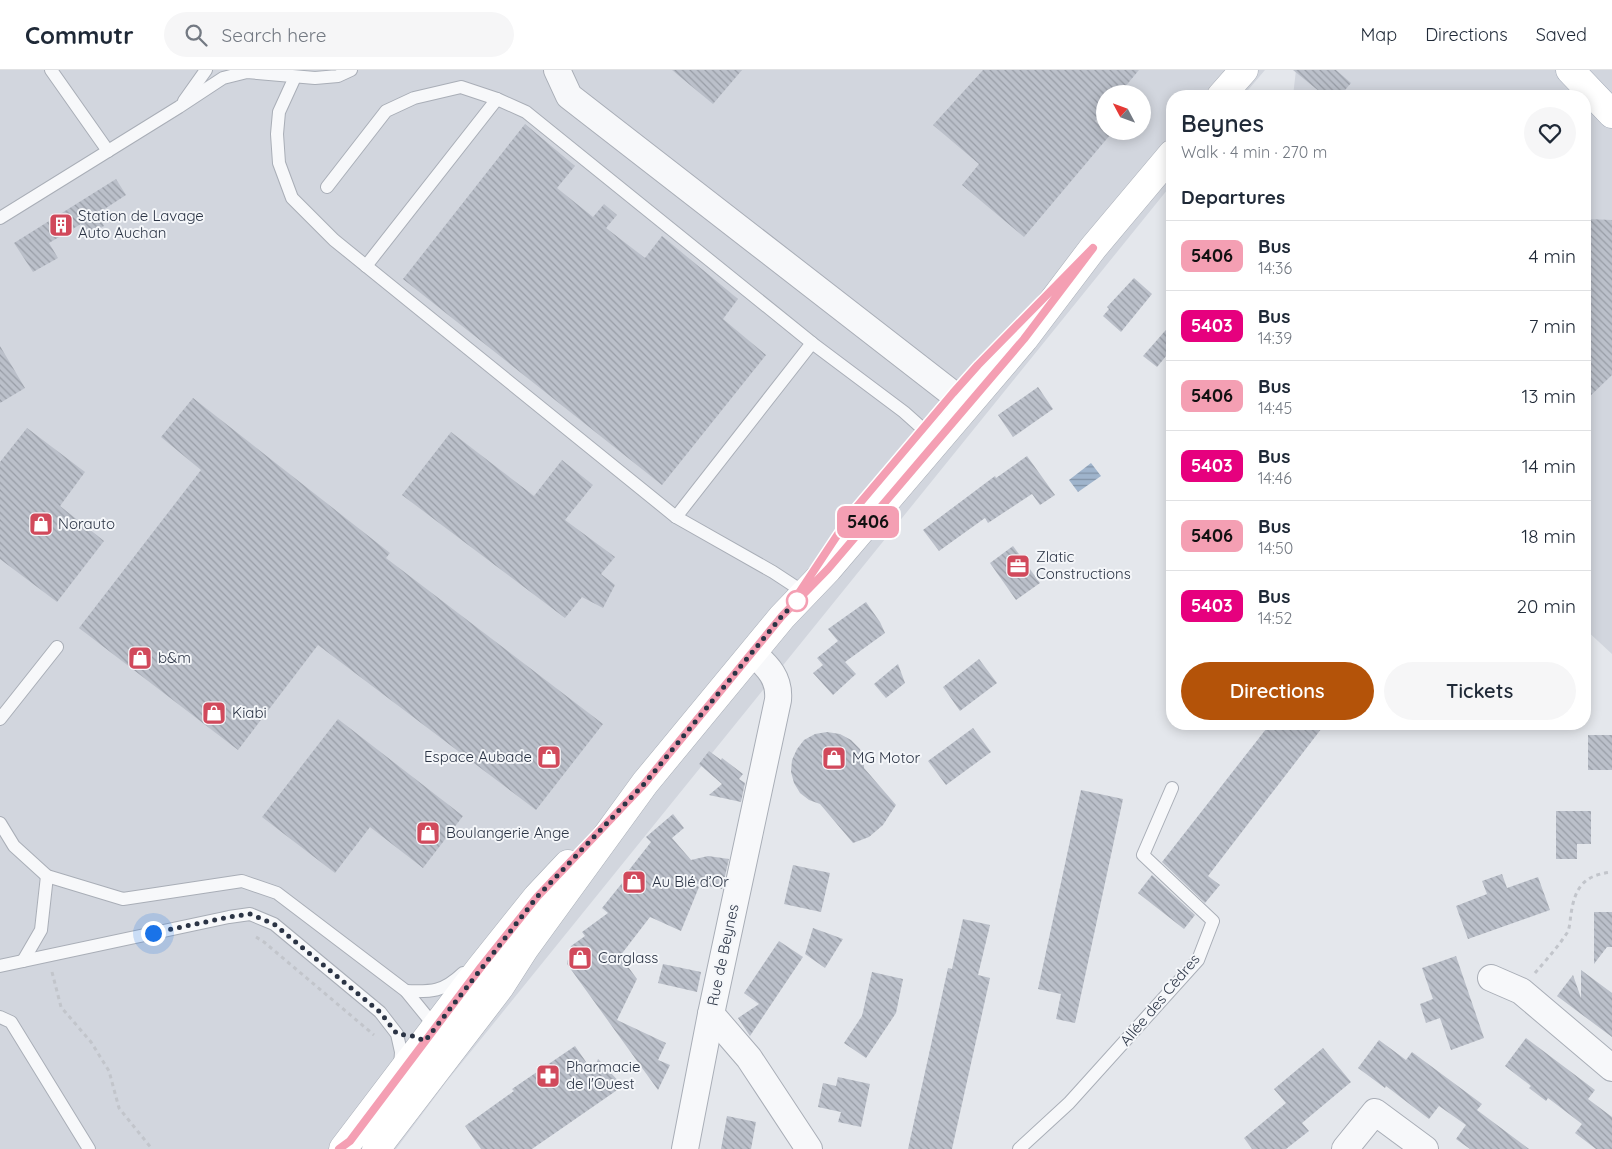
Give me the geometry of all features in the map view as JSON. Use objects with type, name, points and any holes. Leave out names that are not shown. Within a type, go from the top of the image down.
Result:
[{"type":"main road","points":[[1226,90],[1244,70]]},
{"type":"main road","points":[[1570,70],[1589,90]]},
{"type":"main road","points":[[1591,92],[1612,114]]},
{"type":"main road","points":[[344,1146],[400,1063],[442,1041],[500,987],[525,948],[645,783],[803,591],[854,510],[925,440],[960,399],[978,365],[1093,248],[1166,161]]},
{"type":"main road","points":[[376,1149],[442,1041],[537,897],[645,783]]},
{"type":"street","points":[[557,70],[569,96],[960,399]]},
{"type":"street","name":"Rue de Beynes","points":[[685,1149],[711,1014],[778,700],[779,691],[772,671],[753,653]]},
{"type":"street","points":[[1492,978],[1521,991],[1612,1068]]},
{"type":"street","points":[[711,1014],[749,1058],[809,1149]]},
{"type":"street","points":[[1345,1149],[1375,1112],[1425,1149]]},
{"type":"lane","points":[[52,70],[108,151]]},
{"type":"lane","points":[[179,107],[206,70]]},
{"type":"lane","points":[[0,218],[223,78],[247,72],[315,78],[338,76],[351,70]]},
{"type":"lane","points":[[295,77],[279,112],[276,134],[279,163],[292,198],[334,240],[676,517],[803,591]]},
{"type":"lane","points":[[327,187],[386,111],[414,98],[461,87],[496,99],[526,112],[812,343],[904,412],[925,440]]},
{"type":"lane","points":[[366,266],[496,99]]},
{"type":"lane","points":[[676,517],[812,343]]},
{"type":"lane","points":[[0,719],[57,647]]},
{"type":"lane","name":"Allée des Cèdres","points":[[1019,1149],[1070,1103],[1198,960],[1213,922],[1142,855],[1172,788]]},
{"type":"lane","points":[[0,824],[14,846],[47,876],[123,899],[242,881],[277,893],[406,991],[428,1018],[442,1041]]},
{"type":"lane","points":[[23,961],[41,930],[47,876]]},
{"type":"lane","points":[[406,991],[430,992],[451,984],[537,897]]},
{"type":"lane","points":[[0,966],[250,914],[274,924],[380,1012],[397,1034],[400,1063]]},
{"type":"lane","points":[[0,1017],[11,1022],[89,1149]]},
{"type":"lane","points":[[397,1034],[442,1041]]},
{"type":"path","points":[[1521,991],[1568,931],[1573,900],[1580,886],[1587,878],[1598,873],[1612,872]]},
{"type":"path","points":[[249,933],[264,942],[376,1037],[383,1050],[400,1063]]},
{"type":"path","points":[[48,956],[61,1007],[91,1042],[109,1071],[119,1108],[152,1149]]},
{"type":"path","points":[[44,975],[53,973]]},
{"type":"shaded area","points":[[0,70],[1265,70],[1248,90],[1166,90],[1166,191],[447,1081],[396,1149],[0,1149]]},
{"type":"shaded area","points":[[1296,70],[1612,70],[1612,654],[1591,635],[1591,90],[1294,90]]},
{"type":"water","points":[[1091,463],[1101,476],[1078,492],[1069,480]]},
{"type":"building","points":[[672,70],[742,70],[713,104]]},
{"type":"building","points":[[983,70],[1139,70],[1126,85],[1096,85],[1096,140],[1106,140],[1024,237],[962,185],[979,164],[933,125]]},
{"type":"building","points":[[1293,70],[1336,70],[1351,83],[1345,90],[1318,90]]},
{"type":"building","points":[[525,124],[575,166],[557,188],[593,217],[604,204],[617,215],[606,228],[645,258],[662,236],[738,299],[723,319],[766,355],[662,485],[403,279]]},
{"type":"building","name":"Station de Lavage Auto Auchan","points":[[116,179],[126,195],[97,214],[104,226],[87,236],[81,224],[49,243],[58,258],[33,272],[14,243]]},
{"type":"building","points":[[1591,219],[1612,220],[1612,375],[1591,395]]},
{"type":"building","points":[[1134,278],[1152,294],[1121,332],[1103,316],[1109,309],[1107,307]]},
{"type":"building","points":[[1166,330],[1166,356],[1157,367],[1143,356]]},
{"type":"building","points":[[0,346],[25,388],[0,403]]},
{"type":"building","points":[[1038,387],[1053,409],[1013,437],[998,415]]},
{"type":"building","points":[[193,398],[390,553],[386,558],[603,724],[536,810],[318,645],[238,750],[79,628],[201,470],[161,437]]},
{"type":"building","name":"Norauto","points":[[27,428],[85,472],[60,506],[104,541],[57,602],[0,559],[0,462]]},
{"type":"building","points":[[451,432],[534,496],[562,460],[593,485],[565,520],[615,557],[601,574],[615,585],[603,608],[582,597],[565,618],[402,495]]},
{"type":"building","points":[[1027,456],[1055,495],[1040,505],[1032,494],[988,523],[985,518],[939,551],[923,530],[995,476],[996,478]]},
{"type":"building","points":[[1013,546],[1040,583],[1016,600],[990,563]]},
{"type":"building","points":[[866,602],[885,633],[845,662],[856,674],[833,695],[813,673],[823,665],[817,658],[838,641],[828,629]]},
{"type":"building","points":[[979,659],[997,683],[960,711],[943,687]]},
{"type":"building","points":[[898,664],[905,683],[886,698],[874,684]]},
{"type":"building","points":[[338,719],[463,816],[423,868],[370,827],[335,873],[262,817]]},
{"type":"building","points":[[973,728],[991,752],[946,785],[928,761]]},
{"type":"building","points":[[1265,730],[1320,730],[1208,876],[1220,885],[1205,903],[1162,862]]},
{"type":"building","points":[[827,732],[840,734],[851,740],[860,749],[864,768],[896,805],[883,825],[869,837],[853,843],[820,804],[809,800],[800,793],[794,783],[791,772],[792,760],[804,740],[815,734]]},
{"type":"building","points":[[1588,735],[1612,735],[1612,770],[1588,770]]},
{"type":"building","points":[[709,751],[743,774],[739,779],[745,783],[741,802],[709,795],[722,784],[699,764]]},
{"type":"building","points":[[1081,790],[1123,799],[1075,1023],[1056,1019],[1061,994],[1038,989]]},
{"type":"building","points":[[1556,811],[1591,811],[1591,844],[1577,844],[1577,859],[1556,859]]},
{"type":"building","points":[[673,814],[684,828],[672,838],[691,860],[708,856],[729,859],[722,889],[694,883],[699,887],[681,931],[650,917],[620,956],[637,979],[617,1020],[666,1043],[658,1060],[670,1065],[658,1090],[567,964],[571,946],[585,936],[582,932],[608,913],[602,908],[631,872],[629,870],[651,842],[646,837]]},
{"type":"building","points":[[793,865],[830,873],[821,912],[784,904]]},
{"type":"building","points":[[1502,874],[1507,888],[1538,877],[1550,910],[1468,939],[1456,906],[1487,894],[1482,881]]},
{"type":"building","points":[[1152,875],[1195,915],[1184,929],[1138,893]]},
{"type":"building","points":[[1594,912],[1612,912],[1612,947],[1607,947],[1594,964]]},
{"type":"building","points":[[963,919],[990,925],[978,975],[990,978],[952,1149],[908,1149],[948,968],[952,969]]},
{"type":"building","points":[[813,928],[843,939],[825,968],[805,954]]},
{"type":"building","points":[[779,941],[803,957],[750,1036],[738,1018],[759,1004],[744,993]]},
{"type":"building","points":[[1456,956],[1484,1038],[1451,1050],[1440,1018],[1426,1023],[1420,1004],[1433,999],[1422,968]]},
{"type":"building","points":[[663,964],[701,972],[697,992],[658,983]]},
{"type":"building","points":[[1581,970],[1612,993],[1612,1037],[1557,996],[1573,975],[1581,998]]},
{"type":"building","points":[[872,972],[903,979],[896,1013],[866,1058],[844,1043],[862,1016]]},
{"type":"building","points":[[1526,1038],[1595,1090],[1588,1099],[1612,1117],[1612,1149],[1596,1149],[1575,1133],[1582,1124],[1548,1098],[1546,1101],[1529,1088],[1531,1086],[1505,1066]]},
{"type":"building","points":[[1379,1040],[1406,1060],[1412,1052],[1482,1104],[1477,1110],[1529,1149],[1470,1149],[1456,1139],[1466,1125],[1439,1106],[1429,1119],[1386,1086],[1385,1088],[1358,1068]]},
{"type":"building","points":[[575,1046],[593,1072],[598,1059],[623,1086],[532,1149],[481,1149],[465,1126],[514,1091],[512,1089]]},
{"type":"building","points":[[1323,1048],[1351,1082],[1302,1123],[1309,1131],[1286,1149],[1252,1149],[1244,1138],[1286,1103],[1274,1089]]},
{"type":"building","points":[[838,1077],[870,1084],[861,1127],[838,1122],[841,1112],[818,1107],[823,1083],[836,1086]]},
{"type":"building","points":[[727,1116],[756,1122],[751,1149],[721,1149]]},
{"type":"bus line","name":"5406","points":[[339,1149],[350,1141],[481,967],[537,897],[645,783],[782,616],[828,569],[1024,339],[1093,248],[953,393],[854,510],[793,602]]},
{"type":"place","name":"Station de Lavage Auto Auchan","points":[[61,225]]},
{"type":"place","name":"Norauto","points":[[41,524]]},
{"type":"place","name":"Zlatic Constructions","points":[[1018,566]]},
{"type":"place","name":"b&m","points":[[140,658]]},
{"type":"place","name":"Kiabi","points":[[214,713]]},
{"type":"place","name":"Espace Aubade","points":[[549,757]]},
{"type":"place","name":"MG Motor","points":[[834,758]]},
{"type":"place","name":"Boulangerie Ange","points":[[428,833]]},
{"type":"place","name":"Au Blé d’Or","points":[[634,882]]},
{"type":"place","name":"Carglass","points":[[580,958]]},
{"type":"place","name":"Pharmacie de l'Ouest","points":[[548,1076]]},
{"type":"route","points":[[153,933],[250,914],[274,924],[380,1012],[397,1034],[413,1036],[425,1041],[537,897],[645,783],[782,616],[797,601]]}]
